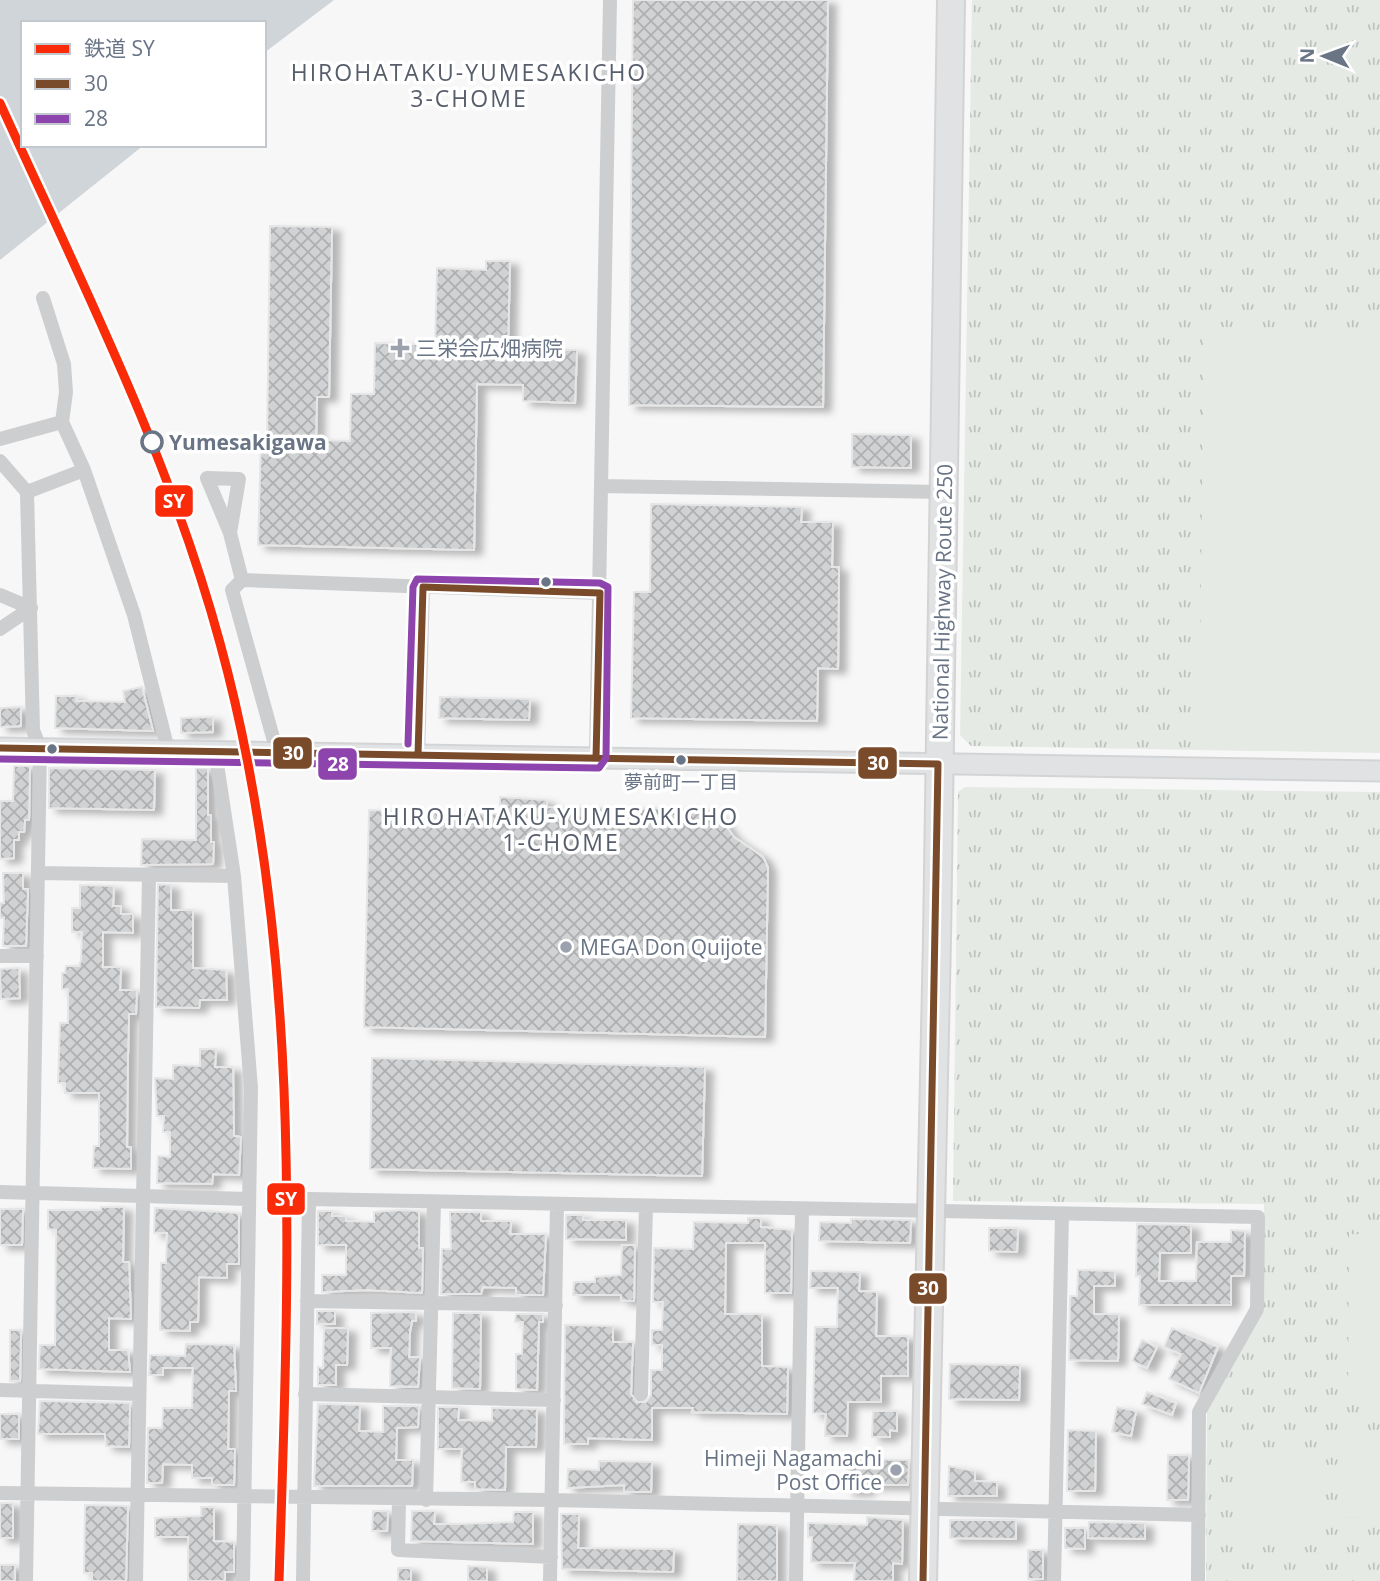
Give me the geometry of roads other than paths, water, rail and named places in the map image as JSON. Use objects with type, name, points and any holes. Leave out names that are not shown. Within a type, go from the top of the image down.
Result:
[{"type":"highway","name":"National Highway Route 250","points":[[923,1581],[951,0]]},
{"type":"main road","points":[[0,748],[1380,771]]},
{"type":"street","points":[[596,758],[610,0]]},
{"type":"street","points":[[43,298],[64,364],[66,393],[62,422],[84,470],[134,615],[168,750]]},
{"type":"street","points":[[0,439],[62,422]]},
{"type":"street","points":[[0,461],[27,492],[33,730],[40,748],[26,1581]]},
{"type":"street","points":[[27,492],[84,470]]},
{"type":"street","points":[[602,486],[944,492]]},
{"type":"street","points":[[230,533],[242,580]]},
{"type":"street","points":[[277,752],[232,590],[242,580],[600,593]]},
{"type":"street","points":[[418,755],[423,587]]},
{"type":"street","points":[[0,595],[31,608]]},
{"type":"street","points":[[0,629],[31,608]]},
{"type":"street","points":[[215,751],[234,876],[251,1088],[243,1581]]},
{"type":"street","points":[[38,873],[234,876]]},
{"type":"street","points":[[136,1581],[141,1195],[149,876]]},
{"type":"street","points":[[0,956],[37,956]]},
{"type":"street","points":[[0,1192],[249,1199]]},
{"type":"street","points":[[303,1581],[309,1199],[1258,1217],[1257,1309],[1199,1412],[1198,1581]]},
{"type":"street","points":[[426,1500],[434,1202]]},
{"type":"street","points":[[550,1581],[557,1205]]},
{"type":"street","points":[[641,1394],[646,1206]]},
{"type":"street","points":[[796,1581],[802,1209]]},
{"type":"street","points":[[1054,1581],[1062,1214]]},
{"type":"street","points":[[307,1301],[556,1305]]},
{"type":"street","points":[[0,1390],[139,1394]]},
{"type":"street","points":[[306,1394],[554,1399]]},
{"type":"street","points":[[0,1493],[552,1500],[1199,1515]]},
{"type":"street","points":[[399,1499],[398,1550],[551,1557]]},
{"type":"rail line","name":"SY","points":[[0,103],[121,368],[175,504],[220,643],[247,758],[266,875],[278,991],[285,1109],[286,1345],[279,1581]]},
{"type":"place","name":"三栄会広畑病院","points":[[400,348]]},
{"type":"place","name":"Yumesakigawa","points":[[152,442]]},
{"type":"place","name":"夢前町一丁目","points":[[681,760]]},
{"type":"place","name":"MEGA Don Quijote","points":[[566,947]]},
{"type":"place","name":"Himeji Nagamachi Post Office","points":[[896,1470]]},
{"type":"district","name":"HIROHATAKU-YUMESAKICHO 3-CHOME","points":[[469,85]]},
{"type":"district","name":"HIROHATAKU-YUMESAKICHO 1-CHOME","points":[[561,829]]}]
